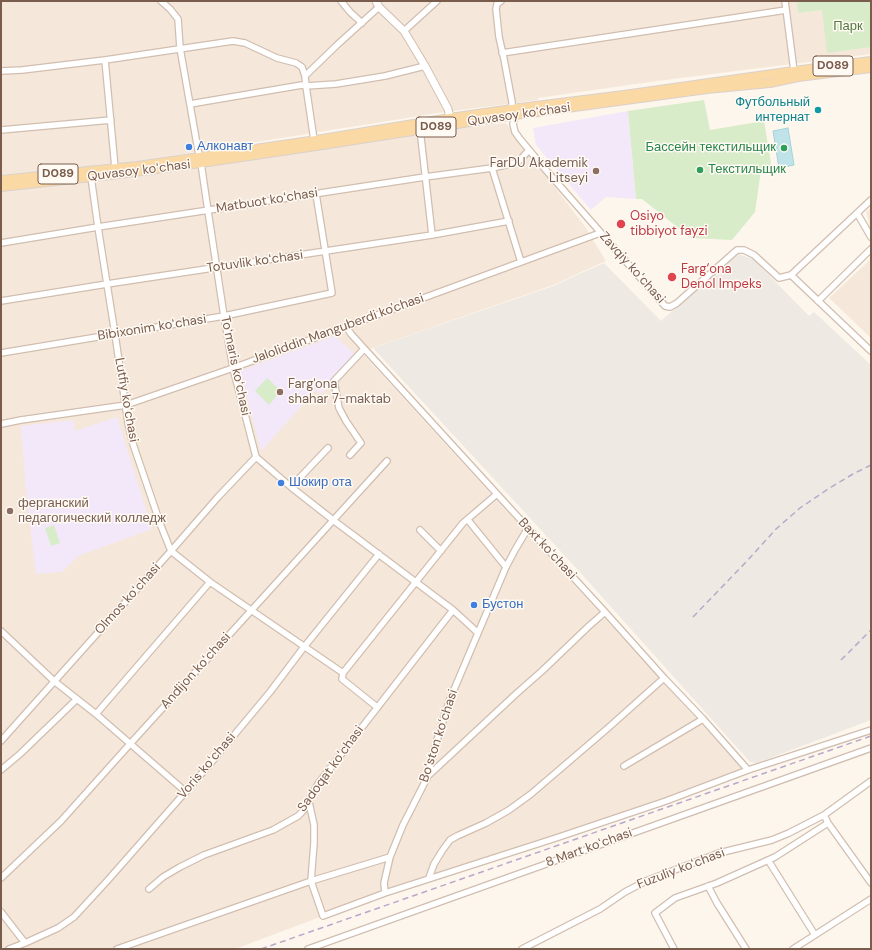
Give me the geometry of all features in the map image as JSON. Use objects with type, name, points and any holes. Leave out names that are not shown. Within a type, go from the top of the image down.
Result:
[{"type":"main road","name":"Quvasoy koʻchasi","points":[[1,180],[200,160],[325,145],[513,112],[871,61]]},
{"type":"main road","name":"Quvasoy koʻchasi","points":[[1,187],[91,177],[450,118],[770,83],[871,68]]},
{"type":"street","name":"Toʻmaris koʻchasi","points":[[161,1],[178,19],[180,48],[200,160],[233,368],[256,457]]},
{"type":"street","points":[[341,1],[362,23]]},
{"type":"street","points":[[404,31],[437,1]]},
{"type":"street","name":"Zavqiy koʻchasi","points":[[501,1],[497,4],[496,9],[499,37],[512,102],[515,132],[600,233],[665,306],[670,307],[676,303],[736,250],[744,250],[754,255],[779,278],[791,275]]},
{"type":"street","points":[[785,1],[794,71]]},
{"type":"street","points":[[305,76],[362,23],[378,4],[404,31],[448,109],[450,118]]},
{"type":"street","points":[[502,53],[786,10]]},
{"type":"street","points":[[1,71],[22,70],[105,60],[233,41],[245,43],[276,58],[296,63],[302,67],[305,76],[312,140]]},
{"type":"street","points":[[105,60],[111,120],[118,168]]},
{"type":"street","points":[[190,104],[302,85],[336,84],[378,77],[425,66]]},
{"type":"street","points":[[1,130],[111,120]]},
{"type":"street","points":[[420,129],[432,235]]},
{"type":"street","name":"Matbuot koʻchasi","points":[[1,243],[208,210],[492,168],[514,163],[520,160],[529,150]]},
{"type":"street","points":[[492,168],[522,262]]},
{"type":"street","name":"Lutfiy koʻchasi","points":[[91,177],[128,423],[133,444],[171,551],[210,582],[343,673]]},
{"type":"street","points":[[316,194],[326,252]]},
{"type":"street","points":[[871,200],[791,275],[871,351]]},
{"type":"street","points":[[857,213],[871,237]]},
{"type":"street","name":"Totuvlik koʻchasi","points":[[1,301],[326,252],[509,221]]},
{"type":"street","name":"Jaloliddin Manguberdi ko'chasi","points":[[1,424],[126,405],[233,368],[600,233]]},
{"type":"street","points":[[818,301],[871,249]]},
{"type":"street","name":"Bibixonim koʻchasi","points":[[1,353],[224,316],[332,293],[326,252]]},
{"type":"street","name":"Baxt koʻchasi","points":[[346,326],[364,349],[748,770]]},
{"type":"street","points":[[350,455],[361,444],[339,408],[334,381],[364,349]]},
{"type":"street","points":[[291,487],[328,448]]},
{"type":"street","points":[[256,457],[333,520],[453,610],[478,633]]},
{"type":"street","name":"Olmos koʻchasi","points":[[1,741],[171,551],[218,496],[256,457]]},
{"type":"street","name":"Andijon koʻchasi","points":[[1,878],[61,821],[387,461]]},
{"type":"street","points":[[377,707],[342,679],[343,673],[463,523],[497,494]]},
{"type":"street","points":[[468,520],[506,567]]},
{"type":"street","name":"Boʻston koʻchasi","points":[[384,893],[384,883],[390,857],[403,825],[430,774],[432,756],[450,699],[506,567],[528,528]]},
{"type":"street","points":[[420,530],[441,551]]},
{"type":"street","name":"Voris koʻchasi","points":[[9,949],[22,946],[58,928],[74,917],[186,792],[270,692],[304,647],[379,554]]},
{"type":"street","points":[[96,714],[210,582]]},
{"type":"street","name":"Sadoqat koʻchasi","points":[[149,889],[168,874],[204,855],[273,830],[298,816],[309,802],[318,784],[453,610]]},
{"type":"street","points":[[430,774],[605,612]]},
{"type":"street","points":[[1,632],[54,681],[96,714],[186,792]]},
{"type":"street","points":[[429,878],[434,864],[450,840],[486,823],[530,794],[664,678]]},
{"type":"street","points":[[1,770],[20,754],[77,699]]},
{"type":"street","points":[[624,766],[703,719]]},
{"type":"street","points":[[309,802],[314,825],[311,881],[323,916],[384,893],[652,806],[748,770],[871,730]]},
{"type":"street","name":"8 Mart koʻchasi","points":[[308,949],[871,748]]},
{"type":"street","name":"Fuzuliy koʻchasi","points":[[522,949],[600,909],[625,892],[646,881],[719,853],[772,840],[789,833],[824,814],[871,781]]},
{"type":"street","points":[[824,814],[828,823],[871,883]]},
{"type":"street","name":"Fuzuliy koʻchasi","points":[[674,949],[655,913],[675,898],[717,883],[775,857],[828,823]]},
{"type":"street","points":[[117,949],[311,881],[390,857]]},
{"type":"street","points":[[768,860],[815,935]]},
{"type":"street","points":[[708,886],[746,949]]},
{"type":"street","points":[[794,949],[871,899]]},
{"type":"street","points":[[1,912],[22,946]]},
{"type":"shaded area","points":[[1,1],[871,1],[871,54],[657,81],[538,98],[538,100],[438,113],[119,164],[1,175]]},
{"type":"shaded area","name":"FarDU Akademik Litseyi","points":[[628,111],[636,199],[606,197],[591,210],[536,145],[533,128]]},
{"type":"shaded area","points":[[506,123],[586,228],[606,261],[556,284],[361,352],[742,768],[746,775],[575,834],[323,916],[235,949],[1,949],[1,181]]},
{"type":"shaded area","points":[[871,207],[871,230],[866,212]]},
{"type":"shaded area","points":[[737,254],[753,259],[809,316],[814,312],[871,365],[871,720],[757,763],[750,762],[577,569],[373,348],[556,285],[604,263],[661,321]]},
{"type":"shaded area","points":[[871,259],[871,338],[829,298]]},
{"type":"shaded area","name":"Farg'ona shahar 7-maktab","points":[[335,336],[356,355],[321,394],[316,390],[261,451],[240,371]]},
{"type":"shaded area","points":[[117,417],[152,529],[78,556],[61,573],[36,574],[26,490],[21,426],[73,420],[75,431]]},
{"type":"green space","name":"Парк","points":[[797,1],[871,1],[871,47],[827,53],[822,10],[798,13]]},
{"type":"green space","name":"Текстильщик","points":[[704,100],[710,130],[764,121],[772,169],[761,170],[755,212],[732,240],[691,238],[642,199],[636,199],[628,111]]},
{"type":"green space","points":[[267,378],[281,391],[269,405],[255,391]]},
{"type":"green space","points":[[54,525],[60,543],[51,546],[45,528]]},
{"type":"water","name":"Бассейн текстильщик","points":[[788,128],[794,165],[779,168],[773,131]]},
{"type":"railway","points":[[693,617],[776,529],[800,508],[828,489],[871,465]]},
{"type":"railway","points":[[841,660],[871,630]]},
{"type":"railway","points":[[261,949],[871,736]]},
{"type":"place","name":"Футбольный интернат","points":[[818,110]]},
{"type":"place","name":"Алконавт","points":[[189,147]]},
{"type":"place","name":"Бассейн текстильщик","points":[[784,148]]},
{"type":"place","name":"Текстильщик","points":[[700,170]]},
{"type":"place","name":"FarDU Akademik Litseyi","points":[[596,171]]},
{"type":"place","name":"Osiyo tibbiyot fayzi","points":[[621,224]]},
{"type":"place","name":"Farg‘ona Denol Impeks","points":[[672,277]]},
{"type":"place","name":"Farg'ona shahar 7-maktab","points":[[280,392]]},
{"type":"place","name":"Шокир ота","points":[[281,483]]},
{"type":"place","name":"ферганский педагогический колледж","points":[[10,511]]},
{"type":"place","name":"Бустон","points":[[474,605]]}]
